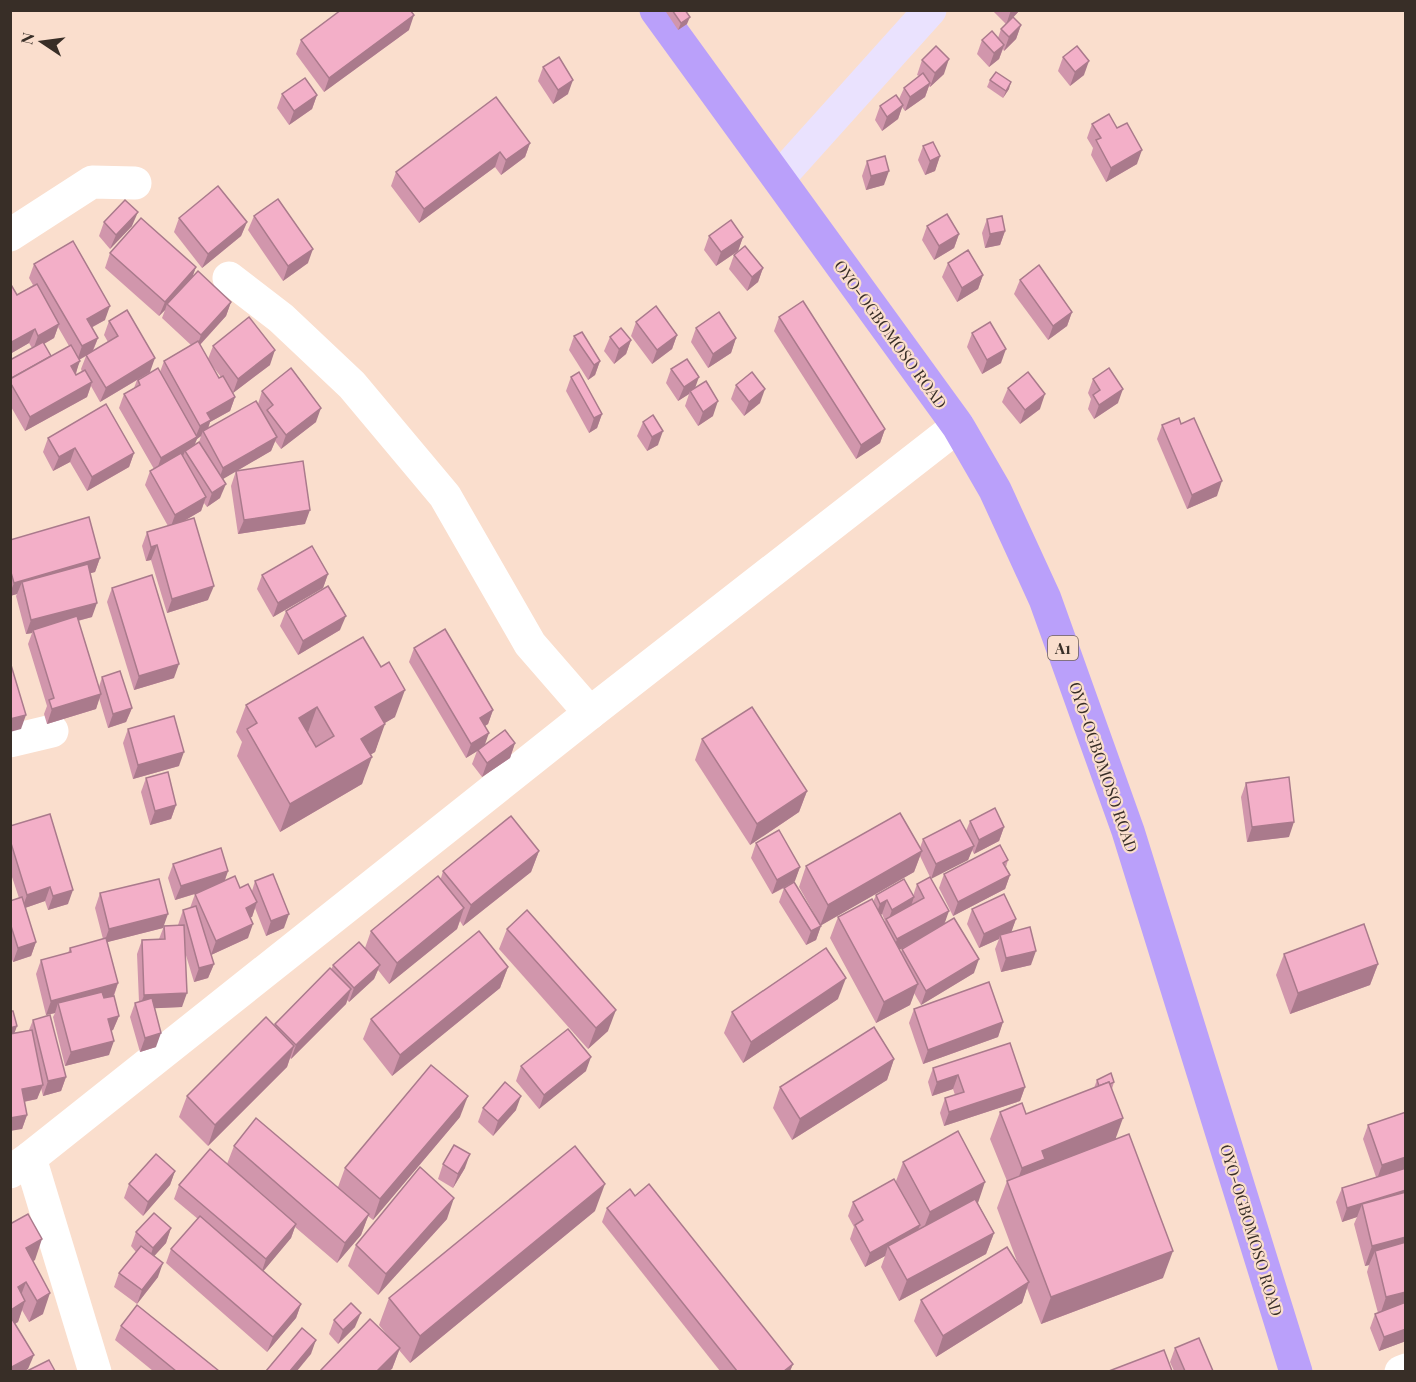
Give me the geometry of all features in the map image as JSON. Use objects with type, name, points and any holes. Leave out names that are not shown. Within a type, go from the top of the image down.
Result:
[{"type":"highway","name":"OYO-OGBOMOSO ROAD","points":[[656,10],[958,426],[995,490],[1045,599],[1128,831],[1296,1371]]},
{"type":"main road","points":[[780,178],[930,10]]},
{"type":"street","points":[[10,235],[92,182],[135,183]]},
{"type":"street","points":[[229,278],[281,318],[352,386],[446,496],[530,644],[590,713]]},
{"type":"street","points":[[95,1371],[20,1165],[590,713],[958,426]]},
{"type":"street","points":[[10,741],[52,730]]},
{"type":"street","points":[[1401,1371],[1406,1370]]},
{"type":"building","points":[[341,10],[410,10],[414,15],[329,78],[301,40]]},
{"type":"building","points":[[672,10],[685,10],[690,17],[681,23]]},
{"type":"building","points":[[1013,17],[1021,25],[1009,37],[1001,29]]},
{"type":"building","points":[[992,31],[1004,45],[994,53],[982,40]]},
{"type":"building","points":[[936,46],[949,59],[935,73],[922,60]]},
{"type":"building","points":[[1077,46],[1089,61],[1075,72],[1063,57]]},
{"type":"building","points":[[559,57],[573,80],[558,90],[543,67]]},
{"type":"building","points":[[996,72],[1011,82],[1006,91],[990,80]]},
{"type":"building","points":[[923,73],[930,83],[910,97],[904,88]]},
{"type":"building","points":[[305,78],[317,95],[294,111],[282,94]]},
{"type":"building","points":[[896,95],[903,105],[887,117],[880,106]]},
{"type":"building","points":[[496,97],[530,143],[506,160],[500,152],[424,209],[396,172]]},
{"type":"building","points":[[1109,114],[1117,128],[1127,123],[1142,150],[1111,168],[1096,140],[1101,138],[1092,124]]},
{"type":"building","points":[[933,142],[940,156],[930,161],[923,146]]},
{"type":"building","points":[[885,156],[889,171],[871,176],[867,161]]},
{"type":"building","points":[[218,186],[247,222],[208,254],[179,218]]},
{"type":"building","points":[[278,199],[313,249],[288,266],[254,216]]},
{"type":"building","points":[[125,200],[138,212],[116,235],[104,222]]},
{"type":"building","points":[[947,214],[959,234],[939,246],[927,226]]},
{"type":"building","points":[[1002,216],[1005,231],[990,234],[987,219]]},
{"type":"building","points":[[141,218],[196,267],[165,302],[110,253]]},
{"type":"building","points":[[731,220],[743,237],[721,252],[709,236]]},
{"type":"building","points":[[73,241],[110,306],[87,319],[98,338],[82,346],[34,264]]},
{"type":"building","points":[[745,246],[763,268],[752,277],[734,255]]},
{"type":"building","points":[[968,250],[983,275],[962,288],[948,263]]},
{"type":"building","points":[[1039,265],[1072,312],[1053,326],[1020,280]]},
{"type":"building","points":[[198,271],[231,302],[201,335],[167,304]]},
{"type":"building","points":[[10,283],[17,295],[37,284],[59,324],[38,336],[35,329],[10,343]]},
{"type":"building","points":[[803,301],[885,429],[861,445],[779,317]]},
{"type":"building","points":[[656,306],[677,335],[657,350],[636,322]]},
{"type":"building","points":[[127,310],[155,358],[106,388],[86,355],[118,336],[109,321]]},
{"type":"building","points":[[719,312],[736,338],[713,354],[696,328]]},
{"type":"building","points":[[249,317],[275,350],[238,379],[213,346]]},
{"type":"building","points":[[990,322],[1006,349],[987,360],[972,333]]},
{"type":"building","points":[[621,328],[631,340],[619,349],[610,337]]},
{"type":"building","points":[[582,332],[600,361],[594,365],[574,336]]},
{"type":"building","points":[[198,341],[219,378],[223,376],[235,397],[207,413],[211,420],[200,426],[164,361]]},
{"type":"building","points":[[43,342],[51,356],[10,379],[10,360]]},
{"type":"building","points":[[71,345],[80,361],[71,366],[76,375],[85,370],[92,382],[30,417],[10,379]]},
{"type":"building","points":[[687,359],[699,377],[684,387],[671,369]]},
{"type":"building","points":[[158,368],[197,437],[161,458],[124,394],[140,385],[138,380]]},
{"type":"building","points":[[291,368],[321,408],[286,435],[267,410],[273,405],[262,391]]},
{"type":"building","points":[[1109,368],[1123,389],[1099,405],[1093,395],[1100,390],[1093,379]]},
{"type":"building","points":[[579,372],[602,414],[594,418],[571,377]]},
{"type":"building","points":[[752,372],[765,389],[749,402],[736,385]]},
{"type":"building","points":[[1028,372],[1045,394],[1025,410],[1008,388]]},
{"type":"building","points":[[706,381],[718,401],[703,412],[690,391]]},
{"type":"building","points":[[256,401],[277,437],[223,468],[203,431]]},
{"type":"building","points":[[106,404],[134,453],[92,477],[75,448],[59,457],[48,438]]},
{"type":"building","points":[[653,415],[663,431],[652,437],[643,422]]},
{"type":"building","points":[[1179,418],[1181,424],[1194,418],[1222,481],[1192,495],[1162,425]]},
{"type":"building","points":[[199,442],[226,484],[212,493],[185,451]]},
{"type":"building","points":[[181,453],[206,497],[175,515],[150,471]]},
{"type":"building","points":[[303,461],[310,510],[244,520],[236,471]]},
{"type":"building","points":[[89,517],[100,558],[14,583],[10,569],[10,540]]},
{"type":"building","points":[[194,518],[214,586],[172,599],[157,545],[151,547],[147,532]]},
{"type":"building","points":[[312,546],[328,574],[278,603],[262,575]]},
{"type":"building","points":[[88,564],[97,603],[31,620],[22,582]]},
{"type":"building","points":[[152,575],[179,664],[139,676],[112,588]]},
{"type":"building","points":[[328,586],[346,616],[303,641],[286,611]]},
{"type":"building","points":[[77,616],[101,694],[52,709],[49,700],[54,698],[33,630]]},
{"type":"building","points":[[445,629],[493,710],[480,718],[489,733],[471,744],[414,648]]},
{"type":"building","points":[[363,637],[381,667],[389,662],[405,690],[375,707],[385,724],[361,739],[372,757],[290,804],[247,729],[257,723],[246,705]],"holes":[[[317,707],[334,736],[316,747],[299,718]]]},
{"type":"building","points":[[10,666],[26,715],[10,719]]},
{"type":"building","points":[[120,671],[132,708],[113,714],[102,677]]},
{"type":"building","points":[[752,707],[807,791],[757,824],[702,739]]},
{"type":"building","points":[[174,716],[184,752],[138,765],[128,729]]},
{"type":"building","points":[[505,730],[515,743],[487,763],[478,750]]},
{"type":"building","points":[[168,772],[176,805],[155,811],[146,778]]},
{"type":"building","points":[[1289,777],[1294,822],[1252,827],[1246,783]]},
{"type":"building","points":[[995,808],[1004,827],[979,840],[970,821]]},
{"type":"building","points":[[900,813],[922,851],[828,905],[806,866]]},
{"type":"building","points":[[50,814],[73,890],[53,896],[50,887],[27,895],[10,840],[10,826]]},
{"type":"building","points":[[511,816],[539,851],[471,905],[443,871]]},
{"type":"building","points":[[960,820],[974,846],[936,864],[923,839]]},
{"type":"building","points":[[779,830],[800,867],[777,880],[756,843]]},
{"type":"building","points":[[1000,845],[1008,860],[1003,863],[1010,875],[958,902],[944,874]]},
{"type":"building","points":[[221,848],[228,871],[181,886],[173,864]]},
{"type":"building","points":[[273,874],[289,914],[271,921],[255,881]]},
{"type":"building","points":[[235,876],[240,888],[248,884],[257,902],[246,908],[253,924],[216,941],[195,894]]},
{"type":"building","points":[[438,876],[464,908],[397,963],[371,931]]},
{"type":"building","points":[[930,877],[949,911],[897,939],[886,919],[924,898],[917,884]]},
{"type":"building","points":[[159,879],[168,914],[109,929],[100,893]]},
{"type":"building","points":[[904,879],[914,897],[892,910],[887,900],[880,904],[876,895]]},
{"type":"building","points":[[794,882],[821,926],[811,931],[784,888]]},
{"type":"building","points":[[1004,894],[1016,919],[984,934],[972,909]]},
{"type":"building","points":[[22,897],[36,942],[18,948],[10,923],[10,901]]},
{"type":"building","points":[[872,899],[918,984],[884,1002],[838,917]]},
{"type":"building","points":[[196,906],[214,964],[199,968],[183,910]]},
{"type":"building","points":[[527,910],[616,1010],[596,1028],[507,929]]},
{"type":"building","points":[[954,918],[979,959],[926,991],[902,949]]},
{"type":"building","points":[[1364,924],[1378,964],[1298,993],[1284,954]]},
{"type":"building","points":[[184,925],[187,993],[144,995],[142,940],[165,939],[164,926]]},
{"type":"building","points":[[1030,927],[1036,951],[1006,958],[1000,935]]},
{"type":"building","points":[[479,931],[508,967],[400,1055],[371,1019]]},
{"type":"building","points":[[106,938],[118,983],[51,1001],[41,960],[71,952],[70,948]]},
{"type":"building","points":[[359,942],[380,965],[354,988],[333,965]]},
{"type":"building","points":[[826,948],[846,978],[751,1042],[732,1012]]},
{"type":"building","points":[[330,968],[351,989],[296,1045],[275,1024]]},
{"type":"building","points":[[989,982],[1003,1022],[928,1050],[914,1009]]},
{"type":"building","points":[[102,992],[104,998],[114,996],[119,1016],[108,1019],[114,1041],[71,1052],[58,1003]]},
{"type":"building","points":[[152,998],[161,1033],[145,1038],[135,1003]]},
{"type":"building","points":[[10,1011],[13,1011],[17,1026],[10,1028]]},
{"type":"building","points":[[50,1015],[66,1077],[48,1081],[33,1020]]},
{"type":"building","points":[[266,1017],[294,1046],[215,1125],[187,1096]]},
{"type":"building","points":[[874,1027],[894,1059],[800,1119],[780,1087]]},
{"type":"building","points":[[568,1029],[591,1057],[544,1095],[521,1066]]},
{"type":"building","points":[[32,1030],[43,1085],[22,1089],[27,1115],[10,1118],[10,1034]]},
{"type":"building","points":[[1010,1043],[1025,1087],[949,1112],[945,1098],[964,1092],[958,1075],[937,1082],[933,1068]]},
{"type":"building","points":[[431,1065],[468,1096],[380,1199],[345,1168]]},
{"type":"building","points":[[1111,1073],[1114,1082],[1099,1086],[1097,1080]]},
{"type":"building","points":[[505,1082],[521,1096],[498,1121],[483,1108]]},
{"type":"building","points":[[1109,1082],[1123,1118],[1042,1151],[1045,1159],[1022,1168],[1000,1112],[1022,1103],[1026,1114]]},
{"type":"building","points":[[1406,1112],[1406,1157],[1382,1165],[1368,1125]]},
{"type":"building","points":[[256,1118],[369,1214],[345,1243],[234,1146]]},
{"type":"building","points":[[958,1131],[985,1182],[930,1212],[903,1162]]},
{"type":"building","points":[[1129,1134],[1173,1251],[1051,1297],[1007,1181]]},
{"type":"building","points":[[454,1145],[470,1154],[458,1174],[443,1164]]},
{"type":"building","points":[[575,1146],[605,1184],[420,1336],[389,1298]]},
{"type":"building","points":[[210,1149],[296,1224],[266,1259],[179,1185]]},
{"type":"building","points":[[156,1154],[175,1171],[148,1202],[129,1184]]},
{"type":"building","points":[[420,1167],[454,1198],[386,1274],[356,1245]]},
{"type":"building","points":[[1406,1168],[1406,1190],[1347,1208],[1342,1188]]},
{"type":"building","points":[[894,1179],[920,1225],[870,1253],[855,1225],[863,1220],[853,1202]]},
{"type":"building","points":[[649,1184],[793,1364],[784,1371],[737,1371],[607,1208],[630,1189],[635,1196]]},
{"type":"building","points":[[1406,1192],[1406,1237],[1372,1246],[1362,1204]]},
{"type":"building","points":[[975,1199],[994,1233],[907,1280],[888,1246]]},
{"type":"building","points":[[154,1213],[171,1228],[153,1248],[136,1232]]},
{"type":"building","points":[[28,1214],[42,1239],[26,1248],[50,1293],[37,1301],[26,1282],[18,1287],[25,1301],[11,1310],[10,1224]]},
{"type":"building","points":[[200,1216],[301,1304],[273,1337],[171,1249]]},
{"type":"building","points":[[1406,1242],[1406,1292],[1386,1297],[1375,1251]]},
{"type":"building","points":[[141,1246],[163,1263],[142,1290],[119,1273]]},
{"type":"building","points":[[1007,1247],[1029,1282],[943,1336],[921,1300]]},
{"type":"building","points":[[1406,1302],[1406,1329],[1384,1337],[1375,1314]]},
{"type":"building","points":[[351,1303],[361,1313],[343,1330],[334,1320]]},
{"type":"building","points":[[137,1305],[219,1371],[176,1371],[121,1326]]},
{"type":"building","points":[[12,1319],[34,1355],[10,1368],[10,1320]]},
{"type":"building","points":[[370,1319],[400,1348],[377,1371],[320,1371]]},
{"type":"building","points":[[302,1328],[316,1340],[290,1371],[266,1371]]},
{"type":"building","points":[[1199,1338],[1213,1371],[1185,1371],[1175,1348]]},
{"type":"building","points":[[1164,1350],[1172,1371],[1109,1371]]},
{"type":"building","points":[[49,1360],[55,1371],[27,1371]]}]
